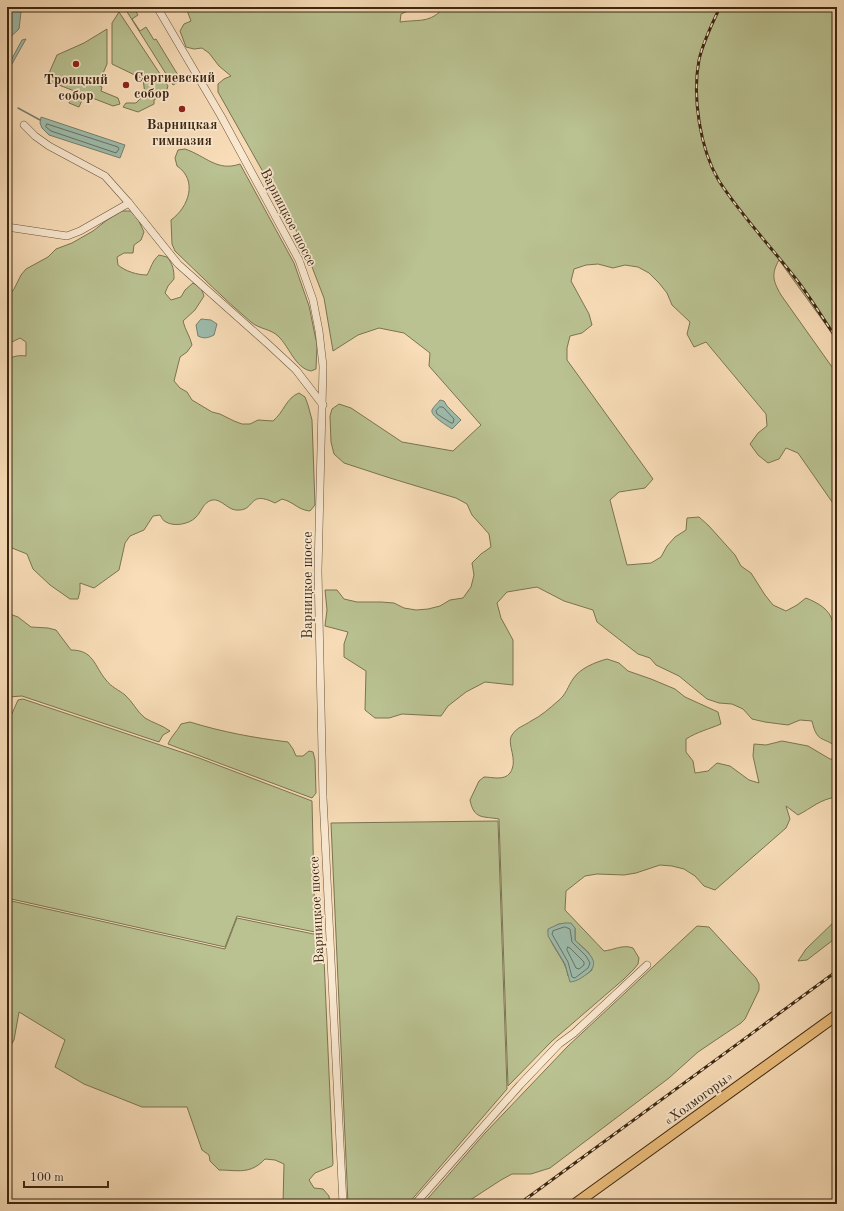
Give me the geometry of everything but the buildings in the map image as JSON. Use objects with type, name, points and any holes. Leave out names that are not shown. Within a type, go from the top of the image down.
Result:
[{"type":"highway","name":"«Холмогоры»","points":[[575,1204],[837,1014]]},
{"type":"highway","name":"«Холмогоры»","points":[[587,1204],[837,1023]]},
{"type":"street","name":"Варницкое шоссе","points":[[157,7],[221,116],[299,260],[313,300],[319,331],[323,366],[318,571],[323,797],[343,1204]]},
{"type":"street","points":[[24,125],[35,136],[49,146],[105,176],[129,203],[178,264],[296,370],[323,405]]},
{"type":"street","points":[[7,227],[67,236],[80,231],[129,203]]},
{"type":"street","points":[[415,1204],[520,1085],[559,1044],[574,1033],[647,966]]},
{"type":"green space","points":[[124,7],[133,7],[138,15],[132,19],[140,31],[146,27],[154,40],[156,39],[181,80],[173,85]]},
{"type":"green space","points":[[187,7],[426,7],[425,9],[408,11],[401,14],[400,22],[424,20],[434,16],[445,7],[837,7],[837,340],[779,260],[776,265],[774,278],[781,295],[837,374],[837,509],[798,453],[786,448],[779,459],[768,463],[758,455],[750,444],[758,433],[767,426],[766,414],[706,342],[694,347],[687,334],[690,322],[672,305],[667,293],[649,273],[638,267],[625,265],[613,268],[598,264],[586,265],[574,269],[571,281],[589,314],[592,325],[582,333],[570,336],[567,348],[567,360],[653,479],[645,488],[619,492],[610,500],[627,565],[651,563],[661,557],[667,546],[675,537],[686,530],[687,518],[699,517],[735,555],[741,566],[751,573],[773,605],[786,611],[806,598],[819,604],[829,614],[834,625],[837,638],[837,747],[818,736],[812,721],[800,720],[788,725],[765,722],[752,719],[743,709],[732,704],[719,703],[707,699],[679,676],[656,665],[650,658],[638,654],[597,622],[593,610],[564,601],[537,587],[507,592],[497,603],[501,618],[513,640],[513,685],[485,682],[466,692],[448,706],[441,716],[402,714],[389,718],[375,718],[365,710],[366,671],[344,657],[344,644],[348,632],[325,626],[327,610],[325,590],[337,590],[344,599],[357,602],[394,603],[404,608],[416,610],[440,606],[450,600],[463,598],[471,587],[474,575],[472,563],[491,547],[489,534],[472,515],[467,504],[456,498],[344,463],[334,454],[331,442],[330,416],[332,409],[339,404],[351,408],[402,442],[453,451],[481,425],[429,366],[430,353],[404,333],[379,328],[358,335],[333,351],[324,298],[302,241],[218,92],[218,84],[231,76],[219,66],[209,53],[202,48],[194,49],[186,47],[180,31],[184,24],[191,21]]},
{"type":"green space","points":[[119,12],[168,86],[166,92],[154,100],[154,104],[138,112],[123,107],[126,103],[136,103],[145,94],[143,79],[112,64],[112,23]]},
{"type":"green space","points":[[107,29],[107,64],[98,85],[102,87],[101,91],[118,98],[120,104],[113,106],[46,80],[57,55],[84,43]]},
{"type":"green space","points":[[72,94],[83,98],[79,107],[69,103]]},
{"type":"green space","points":[[185,149],[218,165],[232,166],[240,164],[294,263],[309,306],[317,345],[316,369],[311,371],[301,366],[278,336],[251,322],[175,251],[172,244],[171,220],[177,215],[186,201],[189,193],[189,186],[184,172],[177,166],[175,158],[178,150]]},
{"type":"green space","points":[[122,211],[131,211],[137,217],[144,232],[141,240],[134,245],[133,253],[124,253],[117,257],[118,265],[131,272],[147,275],[153,262],[159,255],[167,257],[171,262],[174,273],[174,279],[168,286],[165,293],[171,300],[181,297],[185,290],[193,283],[201,288],[204,296],[195,310],[183,321],[192,345],[187,352],[180,357],[174,381],[180,388],[187,392],[192,400],[212,412],[242,424],[250,424],[258,420],[273,421],[295,395],[299,393],[305,397],[312,420],[315,505],[310,511],[302,509],[282,499],[275,503],[261,498],[253,501],[245,509],[236,510],[219,501],[212,500],[204,505],[195,518],[185,523],[177,525],[169,524],[164,521],[160,515],[153,516],[144,530],[130,536],[125,543],[119,570],[94,588],[80,583],[78,599],[70,599],[50,585],[33,569],[27,554],[12,548],[7,541],[7,360],[16,356],[26,356],[26,342],[20,338],[12,342],[7,342],[7,335],[12,327],[7,323],[7,298],[26,269],[48,257],[56,249],[72,243],[93,231]]},
{"type":"green space","points":[[7,613],[18,617],[31,627],[56,630],[71,650],[84,653],[93,660],[108,682],[125,695],[142,716],[170,731],[163,735],[159,742],[22,696],[8,697],[10,702],[7,706]]},
{"type":"green space","points":[[607,659],[619,663],[628,671],[675,689],[685,697],[718,712],[721,724],[699,732],[686,739],[686,752],[693,761],[695,773],[708,771],[717,763],[730,766],[749,780],[759,783],[753,756],[754,744],[766,745],[782,741],[808,746],[830,759],[837,760],[837,797],[821,802],[798,815],[786,806],[790,819],[786,828],[715,890],[704,886],[695,876],[684,869],[660,865],[636,873],[624,875],[597,874],[585,876],[566,891],[565,910],[604,951],[622,947],[633,948],[639,958],[638,964],[624,979],[552,1041],[508,1086],[499,819],[480,816],[474,811],[470,800],[479,781],[484,777],[501,778],[510,773],[513,758],[510,743],[514,732],[518,728],[535,719],[561,699],[576,675],[588,666]],"holes":[[[559,924],[575,928],[575,940],[589,953],[592,970],[587,974],[568,976],[567,970],[551,942],[548,930]]]},
{"type":"green space","points":[[23,699],[199,758],[312,801],[315,932],[237,916],[225,947],[7,898],[7,725],[18,700]]},
{"type":"green space","points":[[190,722],[214,729],[263,739],[288,742],[296,756],[303,756],[309,751],[313,752],[315,760],[316,793],[312,798],[168,744],[181,724]]},
{"type":"green space","points":[[498,821],[507,1089],[408,1204],[348,1204],[331,823]]},
{"type":"green space","points":[[7,900],[225,949],[237,918],[323,936],[333,1164],[332,1166],[315,1173],[309,1180],[314,1188],[323,1189],[329,1196],[330,1204],[283,1204],[284,1164],[275,1160],[265,1159],[249,1170],[219,1170],[210,1161],[209,1155],[202,1150],[187,1107],[142,1107],[84,1084],[55,1067],[65,1040],[19,1012],[14,1040],[7,1052]]},
{"type":"green space","points":[[837,919],[837,937],[807,960],[798,961],[806,949]]},
{"type":"green space","points":[[697,926],[709,927],[756,978],[759,984],[759,990],[745,1019],[698,1052],[669,1078],[550,1168],[531,1174],[512,1174],[464,1204],[423,1204],[485,1133],[568,1046]]},
{"type":"water","points":[[7,7],[29,7],[21,12],[19,29],[7,40]]},
{"type":"water","points":[[26,39],[7,73],[7,66],[22,40]]},
{"type":"water","points":[[41,117],[125,145],[120,158],[49,135],[42,128],[40,123]]},
{"type":"water","points":[[201,319],[211,320],[217,324],[214,335],[206,338],[198,336],[196,325]]},
{"type":"water","points":[[440,400],[444,401],[461,420],[452,429],[436,418],[432,412]]},
{"type":"water","points":[[565,923],[571,923],[575,928],[575,940],[591,956],[594,965],[587,974],[570,982],[565,964],[548,936],[548,929]]},
{"type":"waterway","points":[[18,108],[40,120]]},
{"type":"railway","points":[[720,7],[703,47],[697,75],[696,90],[699,122],[707,154],[712,168],[728,194],[746,219],[801,286],[837,339]]},
{"type":"railway","points":[[519,1204],[837,971]]},
{"type":"place","name":"Троицкий собор","points":[[76,64]]},
{"type":"place","name":"Сергиевский собор","points":[[126,85]]},
{"type":"place","name":"Варницкая гимназия","points":[[182,109]]}]
